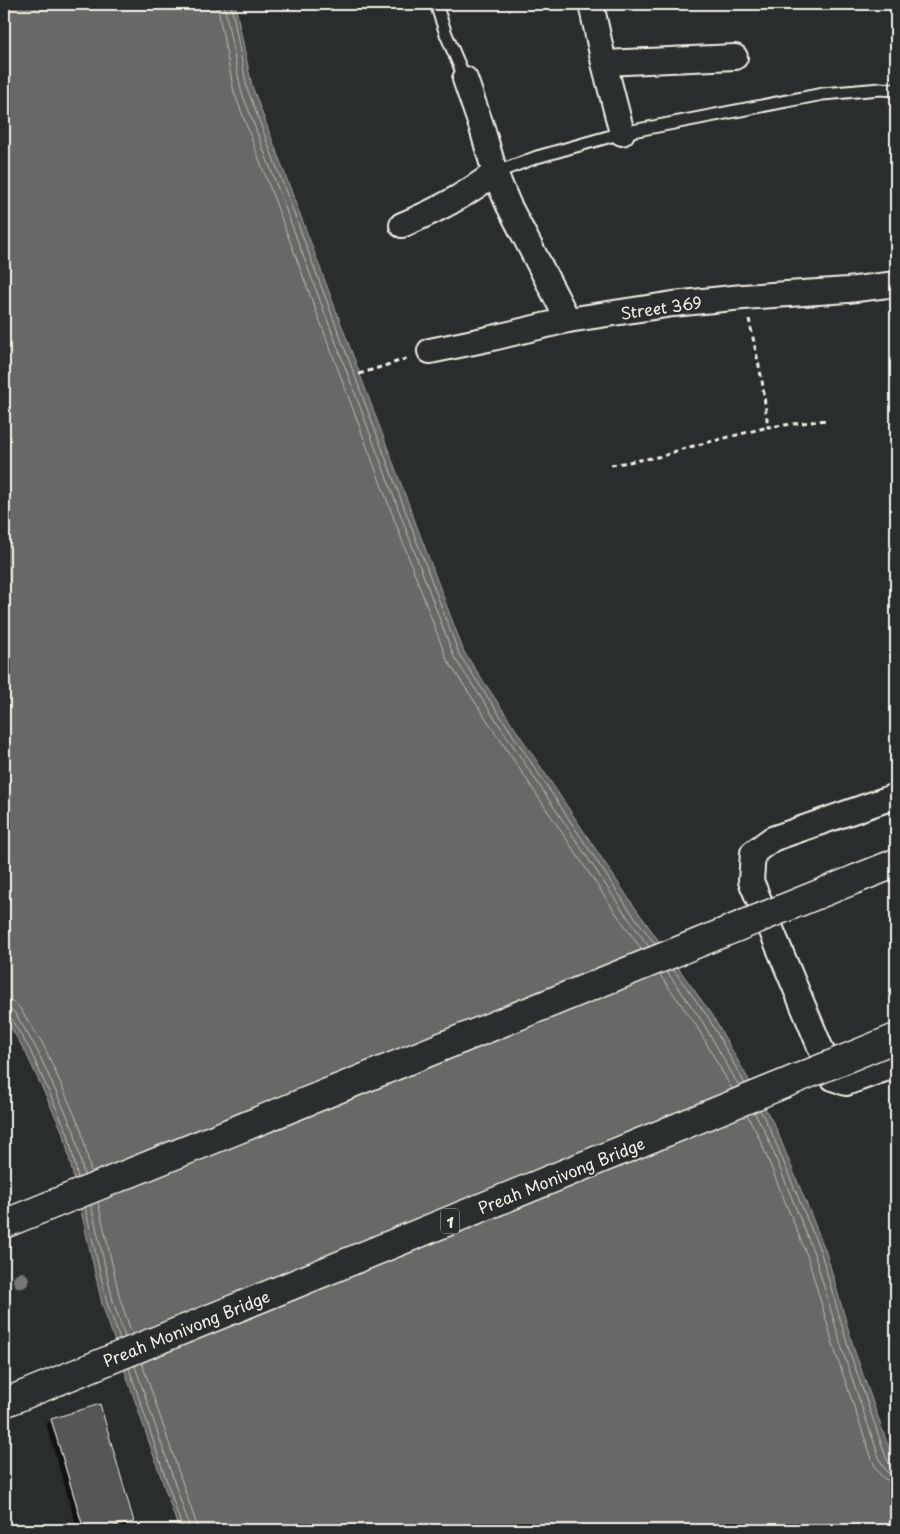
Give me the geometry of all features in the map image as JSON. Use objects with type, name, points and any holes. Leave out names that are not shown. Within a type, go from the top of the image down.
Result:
[{"type":"highway","points":[[4,1224],[896,862]]},
{"type":"highway","name":"Preah Monivong Bridge","points":[[4,1403],[896,1038]]},
{"type":"street","points":[[591,4],[622,133]]},
{"type":"street","points":[[604,64],[735,57]]},
{"type":"street","points":[[465,79],[508,204],[568,320]]},
{"type":"street","points":[[402,225],[450,203],[496,173]]},
{"type":"street","name":"Street 369","points":[[430,350],[488,339],[568,320],[673,304],[848,290],[896,284]]},
{"type":"street","points":[[896,796],[772,839],[753,853],[751,881],[833,1078],[846,1083],[896,1065]]},
{"type":"lane","points":[[436,4],[465,79]]},
{"type":"lane","points":[[496,173],[537,157],[622,133],[823,94],[880,89],[896,90]]},
{"type":"path","points":[[743,297],[757,354],[768,427]]},
{"type":"path","points":[[359,374],[430,350]]},
{"type":"path","points":[[611,464],[663,456],[682,449],[768,427],[827,420]]},
{"type":"water","points":[[4,4],[235,4],[252,86],[464,652],[631,902],[712,1015],[775,1126],[826,1252],[854,1349],[896,1468],[896,1530],[179,1530],[102,1304],[64,1135],[26,1053],[4,1016]]},
{"type":"building","points":[[100,1404],[134,1522],[94,1530],[84,1530],[51,1419]]}]
